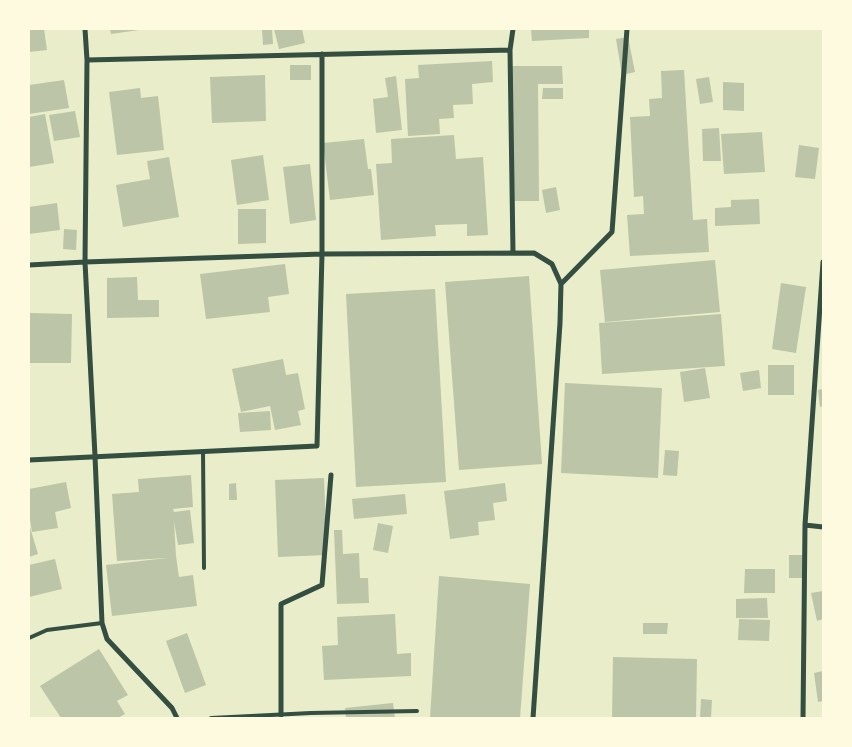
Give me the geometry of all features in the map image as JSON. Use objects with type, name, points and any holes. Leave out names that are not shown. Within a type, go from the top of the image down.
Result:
[{"type":"street","points":[[85,29],[87,60],[85,262],[102,623],[107,639],[172,708],[177,718]]},
{"type":"street","points":[[513,29],[510,50],[513,253]]},
{"type":"street","points":[[561,284],[612,232],[627,29]]},
{"type":"street","points":[[87,60],[510,50]]},
{"type":"street","points":[[29,460],[317,446],[322,254],[322,54]]},
{"type":"street","points":[[29,265],[322,254],[513,253],[534,254],[552,264],[561,284],[560,323],[533,718]]},
{"type":"street","points":[[802,718],[805,525],[823,262]]},
{"type":"street","points":[[281,715],[281,604],[322,585],[331,475]]},
{"type":"street","points":[[805,525],[823,527]]},
{"type":"lane","points":[[203,451],[204,568]]},
{"type":"lane","points":[[29,638],[47,630],[102,623]]},
{"type":"lane","points":[[211,718],[417,711]]},
{"type":"building","points":[[29,29],[44,29],[47,50],[29,52]]},
{"type":"building","points":[[110,29],[139,29],[139,30],[111,34]]},
{"type":"building","points":[[262,29],[272,29],[273,44],[263,45]]},
{"type":"building","points":[[274,29],[302,29],[305,43],[279,49]]},
{"type":"building","points":[[531,29],[589,29],[589,38],[532,41]]},
{"type":"building","points":[[628,37],[635,72],[622,75],[616,39]]},
{"type":"building","points":[[492,61],[493,82],[472,84],[473,104],[453,105],[454,118],[439,119],[440,134],[408,136],[405,79],[419,78],[418,65]]},
{"type":"building","points":[[290,65],[311,65],[311,80],[290,80]]},
{"type":"building","points":[[511,66],[562,66],[563,84],[538,84],[539,201],[513,201]]},
{"type":"building","points":[[684,70],[693,220],[707,219],[709,252],[630,256],[627,215],[644,214],[643,196],[634,197],[630,117],[650,116],[649,99],[662,98],[661,71]]},
{"type":"building","points":[[265,75],[266,121],[212,123],[210,77]]},
{"type":"building","points":[[396,76],[402,130],[376,133],[373,99],[388,97],[385,78]]},
{"type":"building","points":[[709,77],[713,102],[700,104],[696,79]]},
{"type":"building","points":[[64,80],[69,108],[29,114],[29,85]]},
{"type":"building","points":[[723,82],[744,83],[744,111],[723,110]]},
{"type":"building","points":[[140,88],[141,98],[158,96],[164,150],[117,155],[109,92]]},
{"type":"building","points":[[543,88],[563,88],[563,99],[542,99]]},
{"type":"building","points":[[75,111],[80,137],[54,141],[49,115]]},
{"type":"building","points":[[45,114],[54,163],[29,167],[29,117]]},
{"type":"building","points":[[719,128],[721,161],[703,161],[702,129]]},
{"type":"building","points":[[762,132],[765,172],[724,174],[721,134]]},
{"type":"building","points":[[454,135],[456,159],[483,157],[488,235],[467,236],[467,224],[435,225],[436,236],[381,240],[376,164],[392,163],[391,139]]},
{"type":"building","points":[[364,139],[368,169],[371,169],[374,195],[330,200],[323,143]]},
{"type":"building","points":[[799,145],[819,148],[815,179],[795,177]]},
{"type":"building","points":[[263,155],[269,200],[237,205],[231,160]]},
{"type":"building","points":[[169,157],[179,217],[123,227],[116,185],[150,179],[147,161]]},
{"type":"building","points":[[310,164],[316,220],[290,224],[283,167]]},
{"type":"building","points":[[556,187],[560,210],[546,213],[542,190]]},
{"type":"building","points":[[759,199],[760,224],[715,226],[715,208],[731,207],[731,200]]},
{"type":"building","points":[[57,203],[60,230],[29,234],[29,207]]},
{"type":"building","points":[[238,209],[266,209],[266,243],[238,244]]},
{"type":"building","points":[[64,229],[77,230],[76,250],[63,249]]},
{"type":"building","points":[[715,260],[720,312],[605,322],[600,270]]},
{"type":"building","points":[[285,264],[289,294],[268,297],[270,312],[206,319],[200,274]]},
{"type":"building","points":[[529,276],[542,464],[459,470],[445,282]]},
{"type":"building","points":[[137,277],[138,300],[159,300],[159,317],[107,318],[107,278]]},
{"type":"building","points":[[781,283],[806,287],[796,353],[772,349]]},
{"type":"building","points":[[435,289],[446,482],[356,487],[346,294]]},
{"type":"building","points":[[29,313],[72,314],[71,363],[29,363]]},
{"type":"building","points":[[721,314],[725,366],[602,374],[599,323]]},
{"type":"building","points":[[283,359],[286,375],[298,373],[305,409],[298,411],[301,425],[275,430],[270,406],[241,412],[232,369]]},
{"type":"building","points":[[768,365],[794,365],[794,395],[768,395]]},
{"type":"building","points":[[705,368],[710,398],[684,402],[680,372]]},
{"type":"building","points":[[759,370],[761,388],[743,391],[740,373]]},
{"type":"building","points":[[565,383],[662,388],[658,478],[561,473]]},
{"type":"building","points":[[823,389],[823,406],[820,407],[818,390]]},
{"type":"building","points":[[270,411],[271,430],[240,432],[238,413]]},
{"type":"building","points":[[665,450],[679,451],[677,476],[663,475]]},
{"type":"building","points":[[191,475],[193,507],[173,509],[174,512],[190,510],[194,543],[178,545],[174,521],[176,556],[179,577],[193,575],[197,606],[112,616],[106,565],[167,558],[117,561],[112,494],[139,492],[138,479]]},
{"type":"building","points":[[324,478],[327,555],[278,557],[275,480]]},
{"type":"building","points":[[66,482],[71,508],[55,512],[58,528],[32,532],[29,514],[29,489]]},
{"type":"building","points":[[236,483],[237,500],[229,500],[229,484]]},
{"type":"building","points":[[505,483],[507,501],[493,503],[495,520],[478,522],[479,535],[450,539],[444,491]]},
{"type":"building","points":[[405,494],[407,514],[354,519],[352,499]]},
{"type":"building","points":[[378,523],[393,526],[388,553],[373,550]]},
{"type":"building","points":[[29,524],[38,554],[29,557]]},
{"type":"building","points":[[334,530],[342,530],[343,554],[359,553],[360,578],[368,578],[369,603],[337,604]]},
{"type":"building","points":[[789,555],[803,555],[803,578],[789,578]]},
{"type":"building","points":[[55,559],[62,589],[29,597],[29,565]]},
{"type":"building","points":[[745,569],[775,569],[775,593],[744,593]]},
{"type":"building","points":[[439,576],[530,584],[520,718],[430,718]]},
{"type":"building","points":[[823,591],[823,619],[817,621],[811,593]]},
{"type":"building","points":[[767,598],[768,618],[736,618],[736,599]]},
{"type":"building","points":[[395,614],[397,654],[411,653],[411,676],[324,680],[322,646],[338,645],[337,617]]},
{"type":"building","points":[[739,619],[770,620],[769,641],[738,640]]},
{"type":"building","points":[[643,623],[668,623],[667,634],[643,634]]},
{"type":"building","points":[[187,633],[206,685],[185,693],[166,641]]},
{"type":"building","points":[[99,649],[128,695],[117,701],[125,714],[118,718],[61,718],[40,686]]},
{"type":"building","points":[[613,657],[697,659],[696,718],[612,718]]},
{"type":"building","points":[[823,671],[823,701],[818,702],[814,673]]},
{"type":"building","points":[[701,699],[712,700],[711,718],[700,718]]},
{"type":"building","points":[[393,703],[395,718],[346,718],[345,708]]}]
